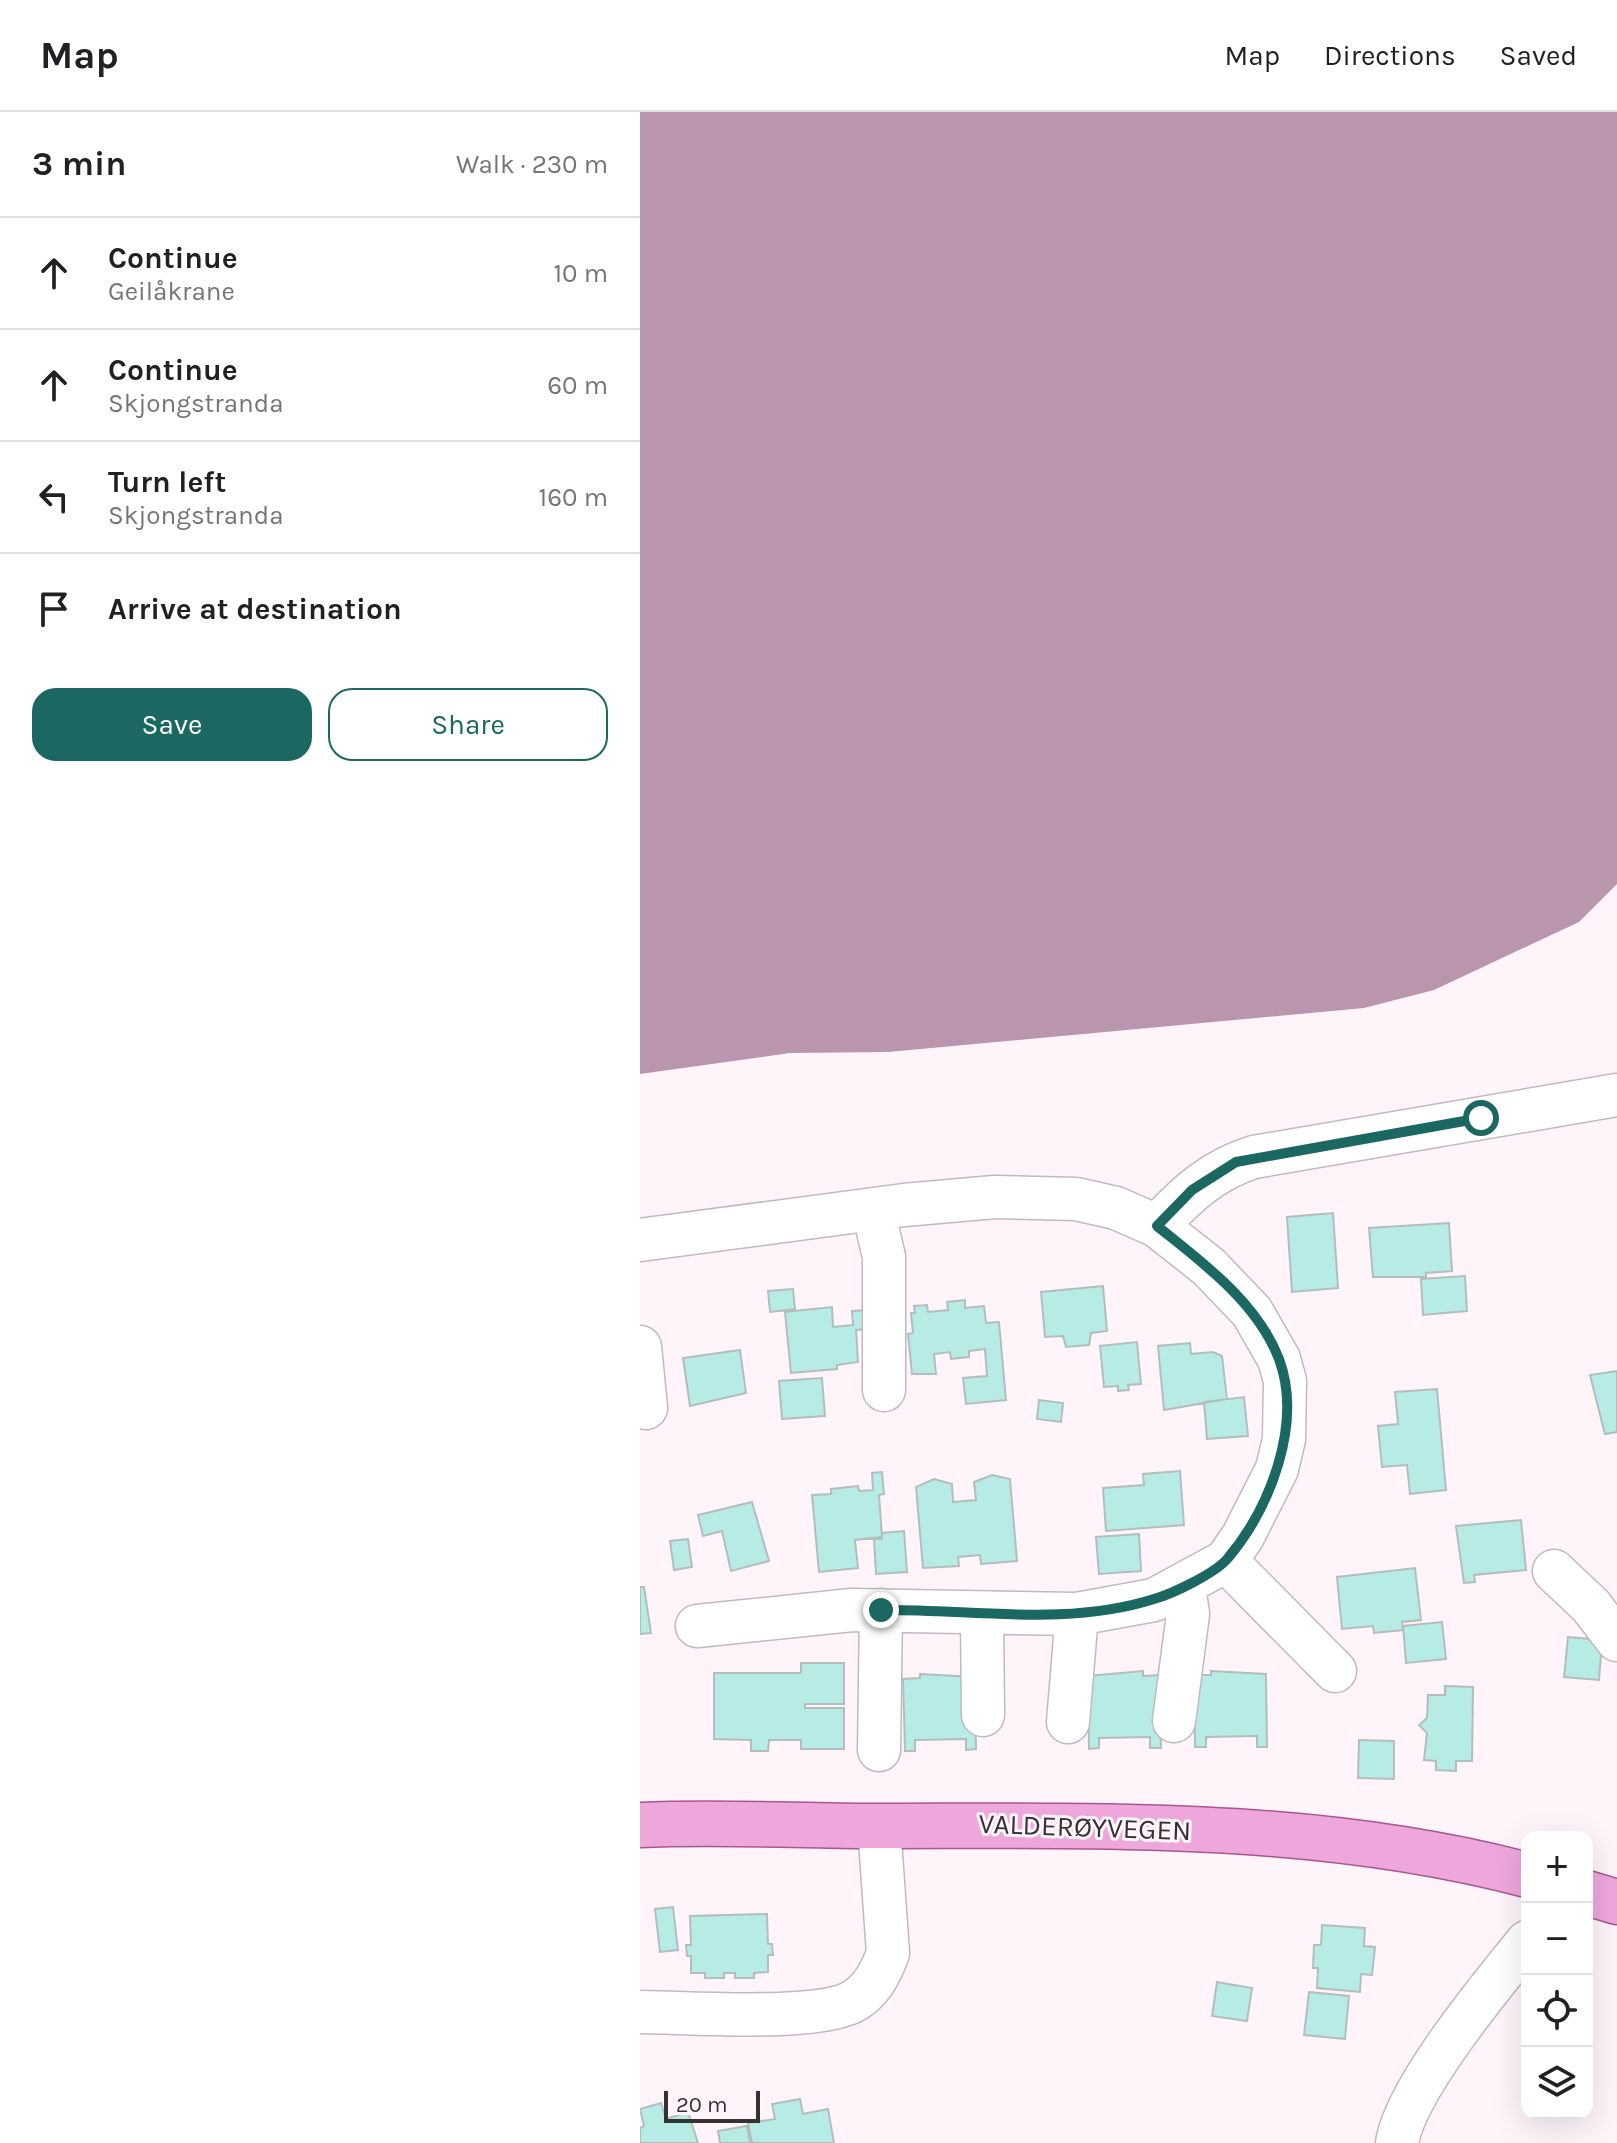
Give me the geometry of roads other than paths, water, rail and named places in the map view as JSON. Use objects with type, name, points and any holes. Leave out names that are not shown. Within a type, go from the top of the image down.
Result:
[{"type":"main road","name":"VALDERØYVEGEN","points":[[640,1825],[1050,1825],[1274,1833],[1404,1850],[1521,1874]]},
{"type":"main road","points":[[1593,1895],[1617,1902]]},
{"type":"street","points":[[1157,1226],[1192,1190],[1236,1162],[1617,1095]]},
{"type":"street","points":[[640,1240],[873,1209],[995,1197],[1064,1198],[1116,1208],[1157,1226],[1209,1267],[1252,1312],[1279,1359],[1285,1381],[1284,1439],[1277,1469],[1226,1561],[1154,1600],[1077,1614],[881,1610],[697,1626]]},
{"type":"street","points":[[873,1209],[884,1257],[884,1390]]},
{"type":"street","points":[[640,1347],[646,1408]]},
{"type":"street","points":[[1226,1561],[1335,1671]]},
{"type":"street","points":[[1554,1571],[1591,1606],[1617,1640]]},
{"type":"street","points":[[1174,1721],[1188,1614],[1184,1586]]},
{"type":"street","points":[[879,1750],[881,1610]]},
{"type":"street","points":[[982,1613],[983,1715]]},
{"type":"street","points":[[1068,1722],[1077,1614]]},
{"type":"street","points":[[640,2012],[816,2012],[855,2000],[881,1972],[888,1953],[879,1826]]},
{"type":"street","points":[[1397,2143],[1406,2112],[1479,2002],[1521,1950]]}]
